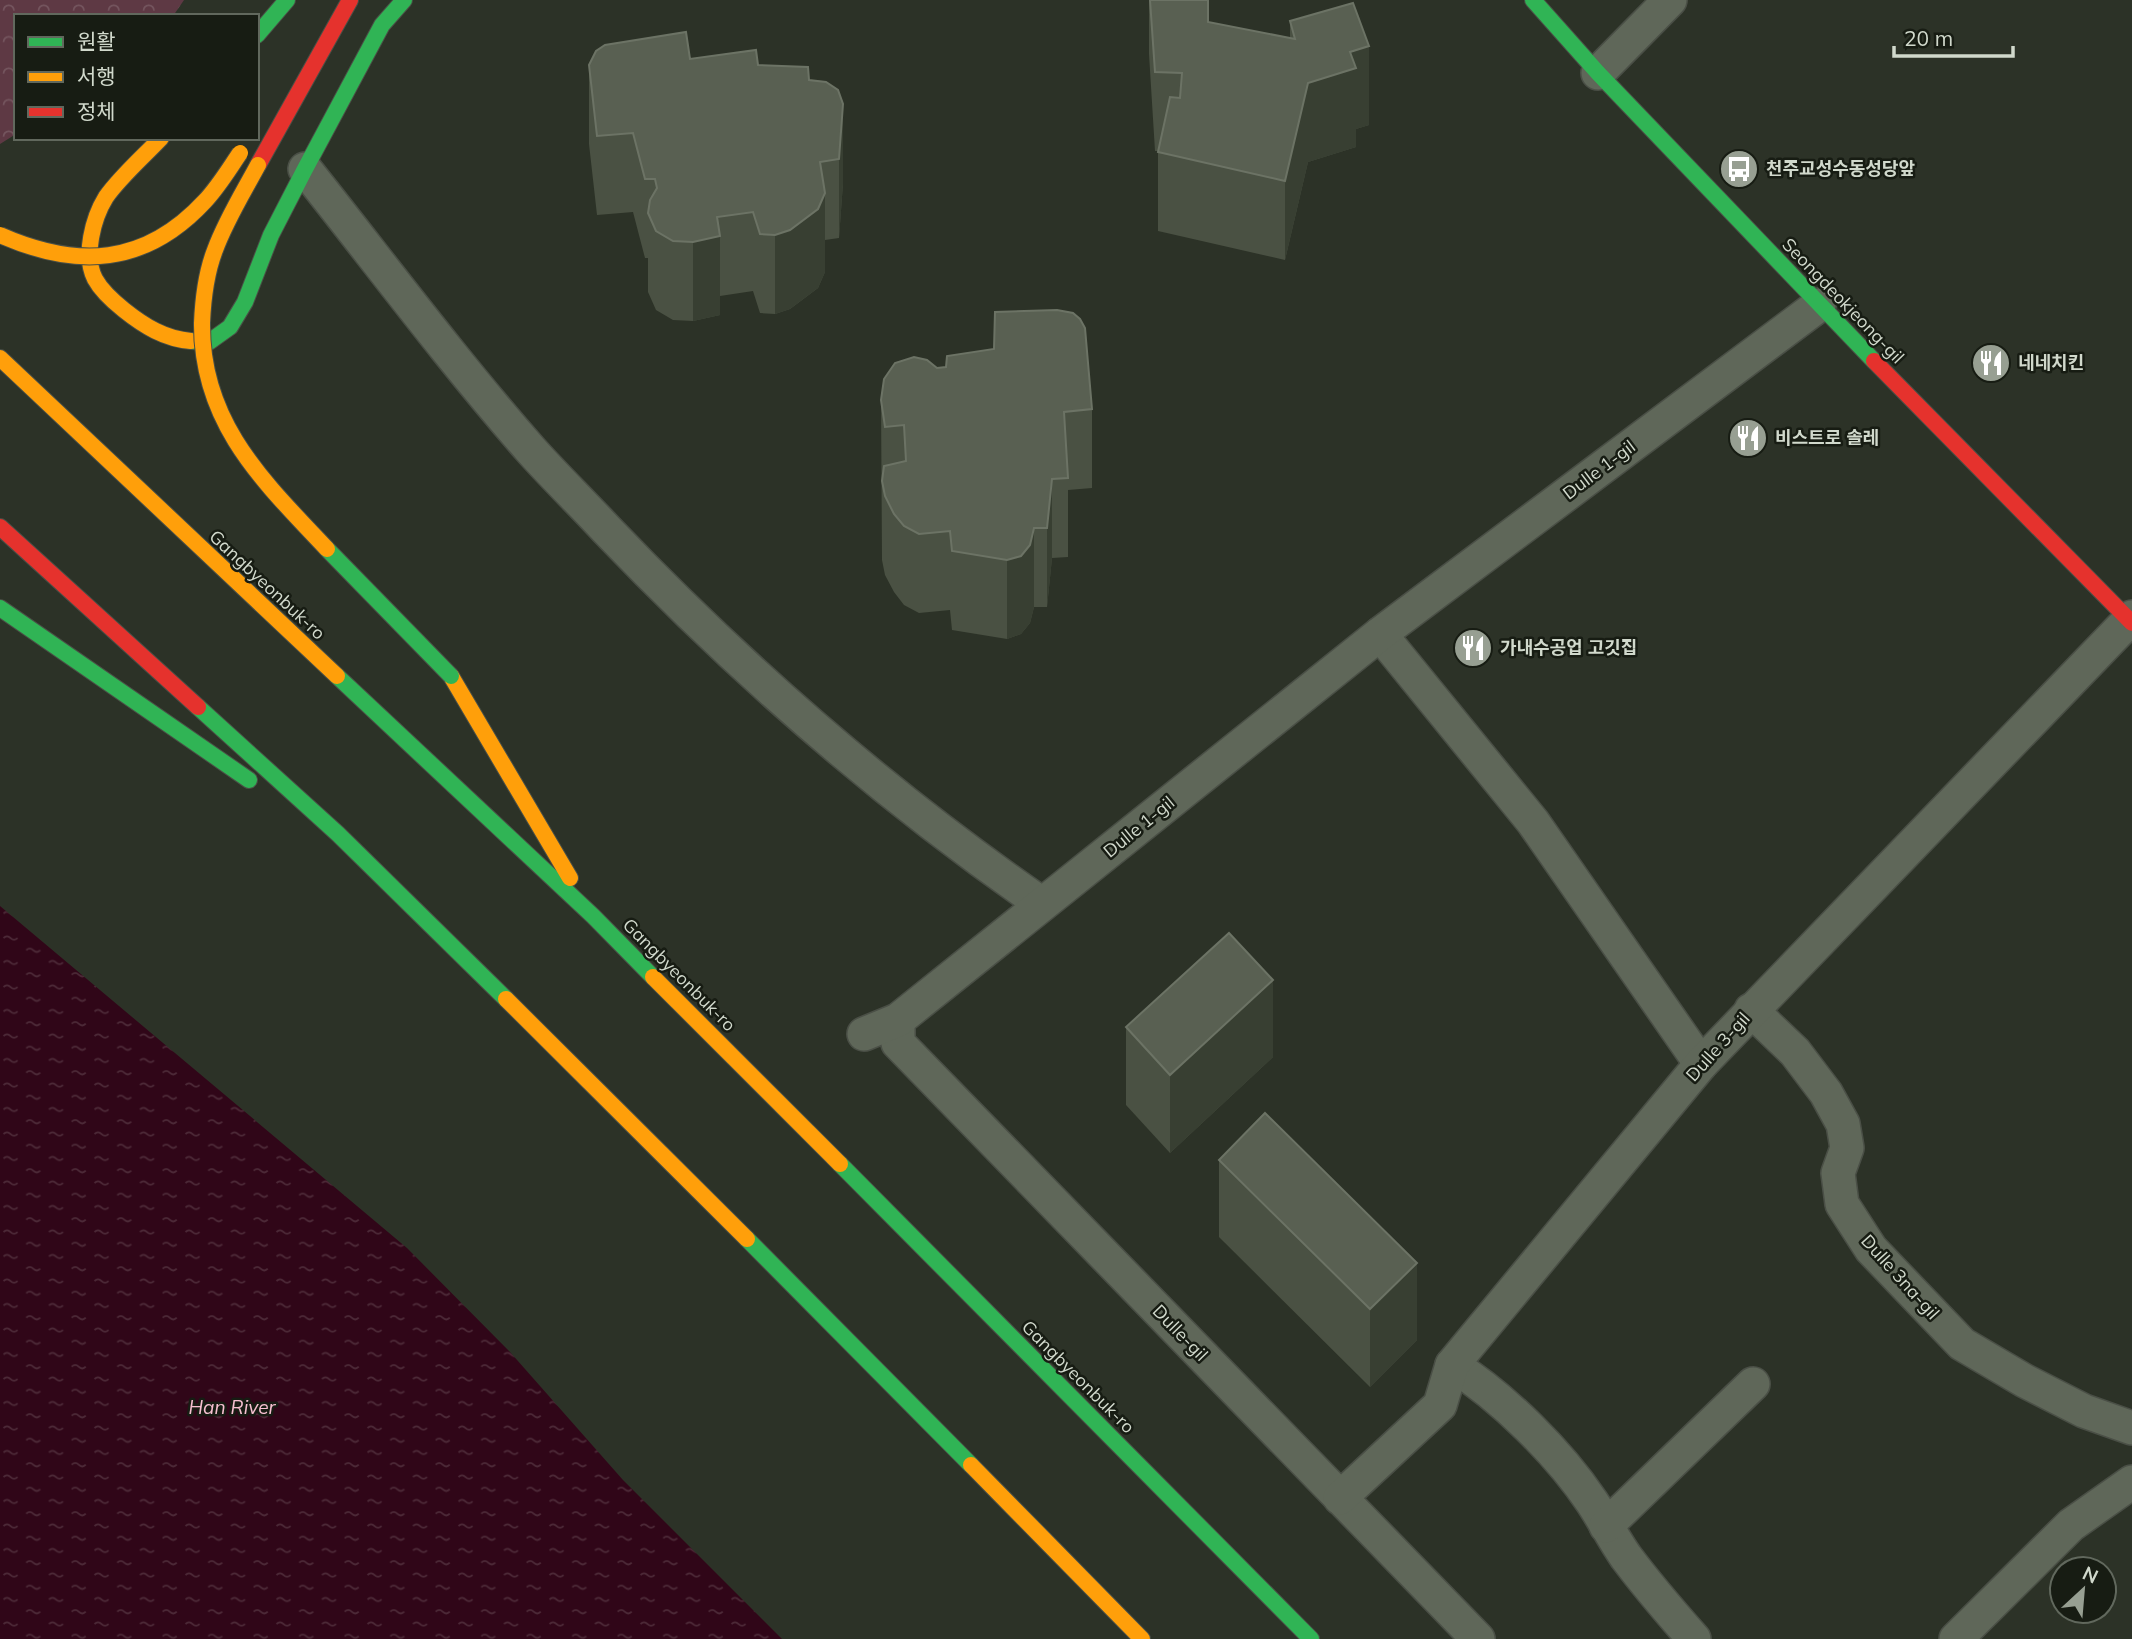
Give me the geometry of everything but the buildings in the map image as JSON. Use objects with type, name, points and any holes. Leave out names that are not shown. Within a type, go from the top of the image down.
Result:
[{"type":"main road","points":[[259,33],[287,0]]},
{"type":"main road","points":[[350,0],[258,164],[221,236],[210,264],[202,331],[205,371],[216,406],[239,450],[307,528],[451,677],[593,916]]},
{"type":"main road","points":[[159,140],[107,196],[94,220],[89,247],[94,278],[115,303],[144,326],[177,340],[209,341],[230,327],[245,302],[271,236],[305,169],[382,25],[404,0]]},
{"type":"main road","name":"Seongdeokjeong-gil","points":[[1533,0],[1598,73],[1819,305],[2131,620]]},
{"type":"main road","points":[[0,235],[21,246],[81,258],[112,256],[139,247],[163,237],[184,222],[204,202],[248,140]]},
{"type":"main road","name":"Gangbyeonbuk-ro","points":[[0,358],[593,916],[1311,1639]]},
{"type":"main road","points":[[0,527],[364,859],[660,1150],[1142,1639]]},
{"type":"main road","points":[[0,608],[364,859]]},
{"type":"street","points":[[1598,73],[1670,0]]},
{"type":"street","points":[[305,169],[469,378],[532,451],[649,573],[715,638],[816,730],[967,851],[1042,904]]},
{"type":"street","name":"Dulle 1-gil","points":[[864,1034],[898,1020],[1380,634],[1819,305]]},
{"type":"street","name":"Dulle 3-gil","points":[[1340,1498],[1440,1405],[1452,1365],[1700,1064],[2131,620]]},
{"type":"street","points":[[1380,634],[1533,822],[1700,1064]]},
{"type":"street","name":"Dulle 3na-gil","points":[[1751,1010],[1795,1052],[1826,1093],[1843,1124],[1847,1148],[1838,1173],[1842,1204],[1871,1249],[1962,1344],[2025,1381],[2084,1411],[2132,1428]]},
{"type":"street","name":"Dulle-gil","points":[[898,1020],[898,1043],[1478,1639]]},
{"type":"street","points":[[1452,1365],[1477,1381],[1515,1414],[1564,1467],[1592,1502],[1626,1557],[1694,1639]]},
{"type":"street","points":[[1606,1526],[1753,1384]]},
{"type":"street","points":[[1956,1639],[2071,1525],[2132,1482]]},
{"type":"green space","points":[[0,0],[184,0],[174,14],[14,14],[14,135],[0,144]]},
{"type":"water","name":"Han River","points":[[0,906],[407,1248],[510,1352],[623,1480],[782,1639],[0,1639]]},
{"type":"traffic: fast","points":[[259,33],[287,0]]},
{"type":"traffic: fast","points":[[191,341],[209,342],[230,327],[245,302],[271,235],[305,169],[382,25],[404,0]]},
{"type":"traffic: fast","points":[[1533,0],[1598,73],[1874,361]]},
{"type":"traffic: fast","points":[[327,549],[451,676]]},
{"type":"traffic: fast","points":[[0,608],[249,780]]},
{"type":"traffic: fast","points":[[337,676],[593,916],[653,977]]},
{"type":"traffic: fast","points":[[198,707],[338,834],[506,999]]},
{"type":"traffic: fast","points":[[840,1164],[1311,1639]]},
{"type":"traffic: fast","points":[[747,1239],[971,1465]]},
{"type":"traffic: slow","points":[[159,140],[106,197],[97,215],[91,237],[91,270],[108,296],[139,321],[172,338],[191,341]]},
{"type":"traffic: slow","points":[[0,235],[28,246],[83,256],[109,255],[134,249],[158,239],[182,223],[210,195],[240,153]]},
{"type":"traffic: slow","points":[[258,165],[224,228],[209,268],[202,314],[204,359],[212,391],[224,421],[240,448],[280,499],[327,549]]},
{"type":"traffic: slow","points":[[0,358],[337,676]]},
{"type":"traffic: slow","points":[[451,676],[570,878]]},
{"type":"traffic: slow","points":[[653,977],[840,1164]]},
{"type":"traffic: slow","points":[[506,999],[747,1239]]},
{"type":"traffic: slow","points":[[971,1465],[1142,1639]]},
{"type":"traffic: jam","points":[[258,165],[350,0]]},
{"type":"traffic: jam","points":[[1874,361],[2132,623]]},
{"type":"traffic: jam","points":[[0,527],[198,707]]},
{"type":"place","name":"천주교성수동성당앞","points":[[1739,169]]},
{"type":"place","name":"네네치킨","points":[[1991,363]]},
{"type":"place","name":"비스트로 솔레","points":[[1748,438]]},
{"type":"place","name":"가내수공업 고깃집","points":[[1473,648]]}]
